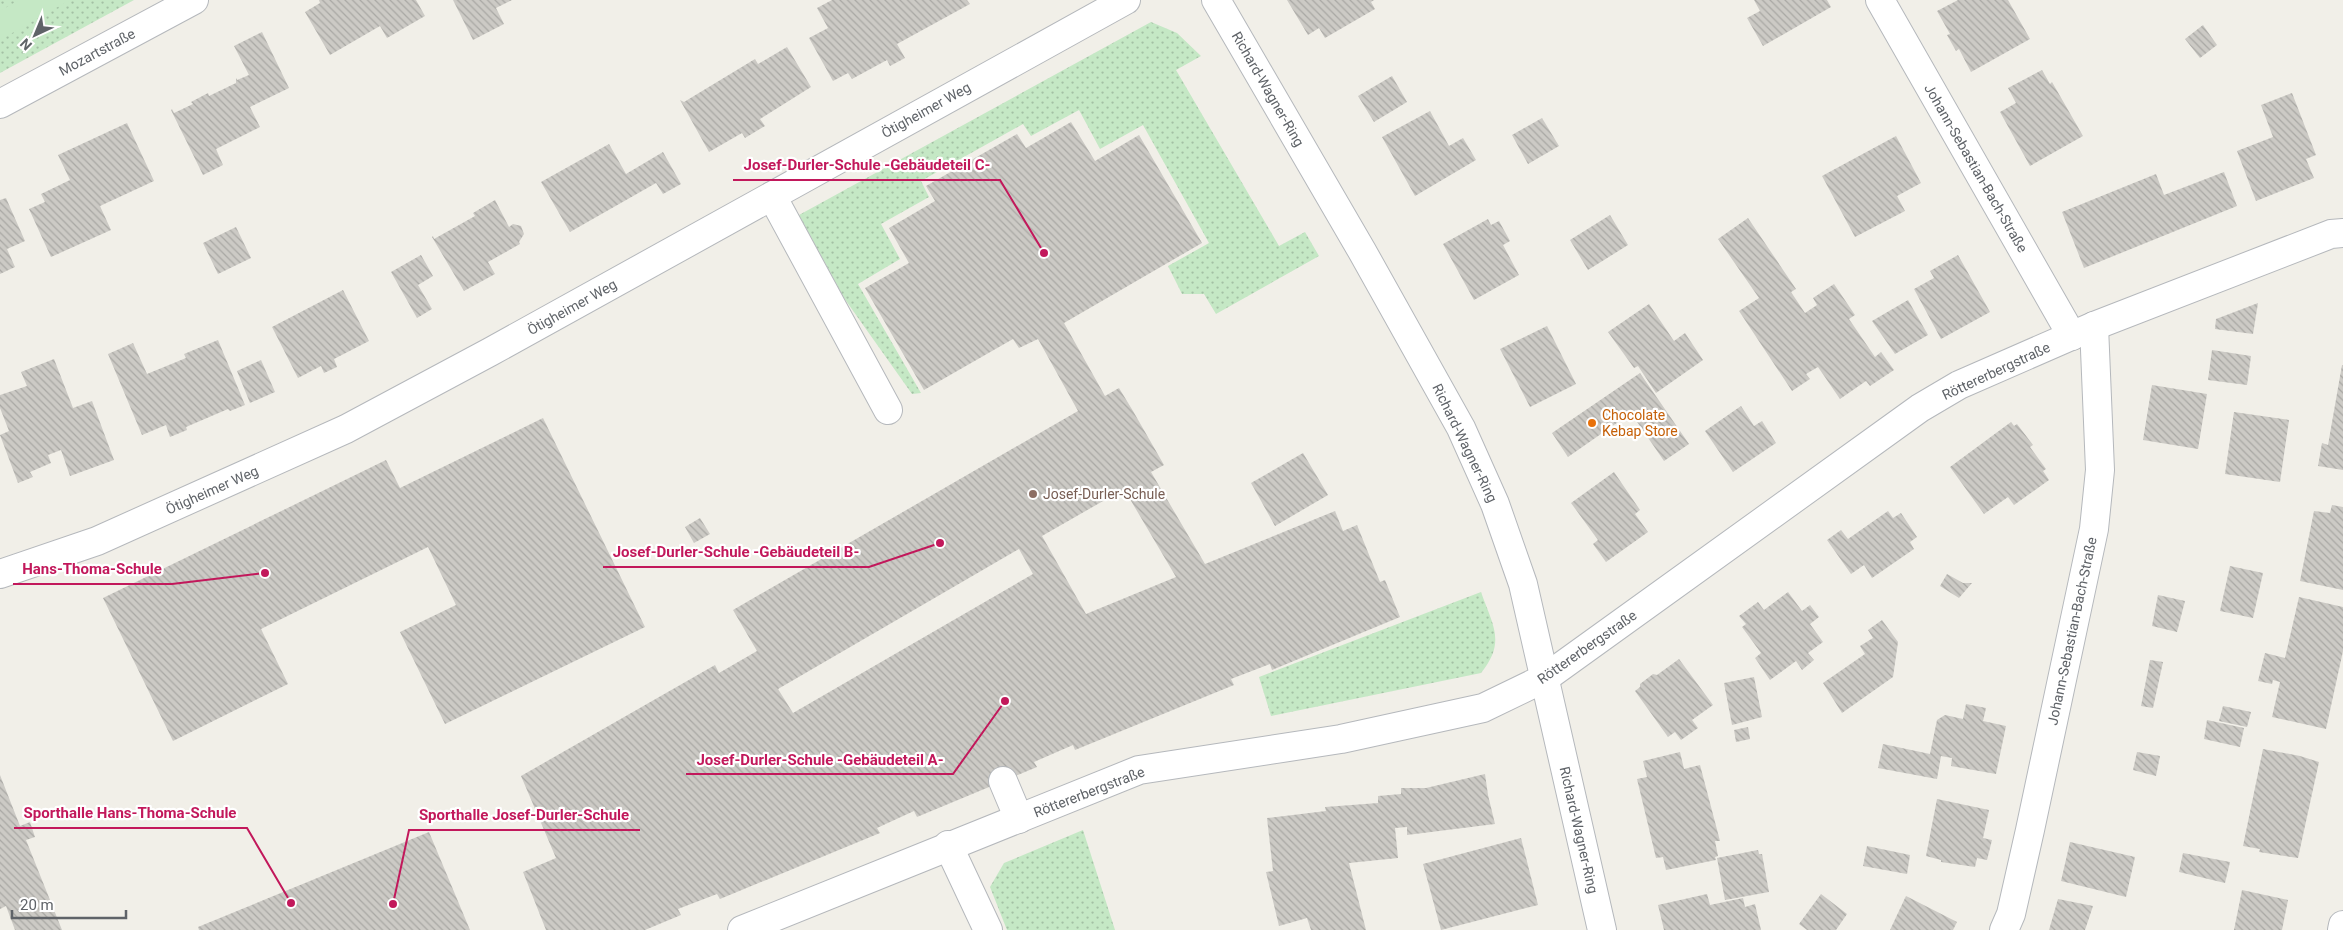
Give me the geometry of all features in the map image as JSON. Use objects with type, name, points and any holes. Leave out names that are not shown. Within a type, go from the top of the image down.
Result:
[{"type":"street","name":"Mozartstraße","points":[[0,104],[194,0]]},
{"type":"street","name":"Ötigheimer Weg","points":[[0,574],[97,541],[346,429],[467,365],[1126,0]]},
{"type":"street","name":"Richard-Wagner-Ring","points":[[1216,0],[1362,251],[1461,428],[1495,504],[1520,575],[1546,678],[1602,930]]},
{"type":"street","name":"Johann-Sebastian-Bach-Straße","points":[[1880,0],[2083,331],[2100,470],[2094,529],[2030,830],[2011,914],[2004,930]]},
{"type":"street","points":[[772,196],[888,410]]},
{"type":"street","name":"Röttererbergstraße","points":[[742,930],[948,845],[1019,819],[1139,770],[1340,740],[1483,708],[1546,678],[1920,408],[1958,385],[2083,331],[2331,234],[2343,233]]},
{"type":"street","points":[[1002,780],[1019,819]]},
{"type":"street","points":[[948,845],[988,930]]},
{"type":"street","points":[[2342,930],[2343,925]]},
{"type":"green space","points":[[0,0],[134,0],[0,73]]},
{"type":"green space","points":[[19,0],[70,0],[0,40],[0,11]]},
{"type":"green space","points":[[1151,22],[1177,33],[1201,56],[1176,70],[1279,246],[1305,232],[1319,256],[1216,314],[1204,294],[1182,294],[1168,266],[1209,243],[1143,125],[1100,149],[1079,110],[1031,136],[1023,124],[921,181],[929,197],[881,224],[900,259],[858,284],[921,393],[912,394],[844,298],[799,215]]},
{"type":"green space","points":[[1481,592],[1493,624],[1495,643],[1489,662],[1481,673],[1271,716],[1259,677]]},
{"type":"green space","points":[[1083,830],[1115,930],[1007,930],[990,887],[1004,863]]},
{"type":"building","points":[[319,0],[416,0],[425,16],[387,38],[380,26],[330,55],[305,12],[320,3]]},
{"type":"building","points":[[453,0],[512,0],[496,8],[504,24],[473,40]]},
{"type":"building","points":[[832,0],[967,0],[970,4],[897,44],[905,58],[890,66],[887,60],[852,79],[848,73],[833,81],[809,38],[828,28],[817,8]]},
{"type":"building","points":[[1287,0],[1374,0],[1371,2],[1375,9],[1325,38],[1319,28],[1308,35]]},
{"type":"building","points":[[1754,0],[1827,0],[1831,7],[1763,46],[1747,18],[1760,11]]},
{"type":"building","points":[[1958,0],[2008,0],[2030,39],[1971,72],[1959,49],[1956,51],[1947,35],[1950,34],[1937,11]]},
{"type":"building","points":[[2203,25],[2217,45],[2200,58],[2185,39]]},
{"type":"building","points":[[262,32],[289,88],[250,107],[260,127],[216,149],[223,165],[203,175],[171,110],[174,113],[193,104],[191,102],[208,93],[209,96],[236,83],[236,78],[237,80],[249,75],[234,46]]},
{"type":"building","points":[[787,47],[811,87],[760,119],[765,126],[745,138],[742,133],[709,152],[680,100],[684,102],[755,59],[758,64]]},
{"type":"building","points":[[2042,70],[2050,84],[2052,82],[2083,136],[2030,166],[2000,112],[2016,103],[2008,88]]},
{"type":"building","points":[[1392,76],[1407,102],[1374,122],[1358,96]]},
{"type":"building","points":[[2292,93],[2316,155],[2306,159],[2314,178],[2256,201],[2237,151],[2273,137],[2261,105]]},
{"type":"building","points":[[1430,111],[1449,146],[1463,138],[1476,160],[1415,196],[1382,137]]},
{"type":"building","points":[[1542,118],[1559,146],[1528,164],[1512,135]]},
{"type":"building","points":[[1071,122],[1095,161],[1139,135],[1202,243],[1064,323],[1105,396],[1119,388],[1133,411],[1164,465],[1151,472],[1205,564],[1335,511],[1343,531],[1357,525],[1380,582],[1385,580],[1400,617],[1272,670],[1270,664],[1231,679],[1234,685],[1075,750],[1073,745],[1034,762],[1037,767],[917,817],[914,811],[877,828],[880,833],[720,899],[717,894],[678,909],[681,915],[645,930],[546,930],[523,872],[556,858],[521,776],[715,665],[719,673],[757,651],[733,610],[1078,411],[1038,339],[1019,348],[1013,339],[924,390],[865,288],[909,263],[889,228],[935,201],[926,186],[1017,134],[1026,148]],"holes":[[[1124,489],[1176,577],[1086,614],[1042,536]],[[1019,549],[1033,574],[793,713],[778,689]]]},
{"type":"building","points":[[127,123],[154,181],[100,206],[111,230],[51,257],[29,209],[45,202],[41,194],[70,180],[58,155]]},
{"type":"building","points":[[1896,136],[1921,183],[1897,196],[1905,211],[1855,237],[1822,176]]},
{"type":"building","points":[[609,144],[626,174],[663,152],[681,184],[663,194],[656,183],[570,232],[541,182]]},
{"type":"building","points":[[2224,172],[2237,206],[2084,268],[2062,212],[2156,174],[2164,195]]},
{"type":"building","points":[[6,198],[25,241],[7,249],[15,267],[0,274],[0,200]]},
{"type":"building","points":[[495,200],[509,227],[513,224],[521,226],[524,234],[519,242],[520,244],[488,262],[495,274],[464,291],[432,237],[434,239],[475,216],[473,213]]},
{"type":"building","points":[[1610,215],[1628,245],[1588,270],[1570,240]]},
{"type":"building","points":[[1748,218],[1796,289],[1791,292],[1805,313],[1817,305],[1813,298],[1834,284],[1855,315],[1849,319],[1875,357],[1881,352],[1894,370],[1870,386],[1866,381],[1840,399],[1818,367],[1806,374],[1810,379],[1792,391],[1739,311],[1759,298],[1718,239]]},
{"type":"building","points":[[1488,219],[1491,225],[1499,221],[1510,241],[1503,245],[1519,275],[1474,300],[1443,244]]},
{"type":"building","points":[[236,227],[251,258],[218,274],[203,243]]},
{"type":"building","points":[[421,255],[433,276],[418,285],[432,309],[417,318],[391,272]]},
{"type":"building","points":[[1958,255],[1990,312],[1941,339],[1914,289],[1934,278],[1930,271]]},
{"type":"building","points":[[343,290],[369,341],[334,359],[337,367],[324,373],[321,366],[298,378],[272,327]]},
{"type":"building","points":[[1908,300],[1928,335],[1895,354],[1872,321]]},
{"type":"building","points":[[2258,303],[2253,334],[2215,329],[2216,319]]},
{"type":"building","points":[[1649,304],[1674,341],[1685,333],[1703,360],[1656,393],[1638,366],[1634,368],[1608,332]]},
{"type":"building","points":[[1547,326],[1576,384],[1530,407],[1500,349]]},
{"type":"building","points":[[218,340],[245,405],[230,411],[228,409],[186,427],[187,430],[170,437],[166,425],[142,435],[108,354],[133,343],[147,374],[186,358],[184,354]]},
{"type":"building","points":[[2212,350],[2251,356],[2247,385],[2208,380]]},
{"type":"building","points":[[54,359],[73,408],[92,401],[114,460],[70,476],[61,450],[48,455],[51,463],[30,472],[33,477],[18,483],[0,435],[9,431],[0,408],[0,395],[27,386],[21,372]]},
{"type":"building","points":[[261,360],[275,392],[250,403],[237,371]]},
{"type":"building","points":[[2342,365],[2343,470],[2318,466],[2322,443],[2328,445]]},
{"type":"building","name":"Chocolate Kebap Store","points":[[1640,373],[1689,444],[1664,461],[1631,413],[1568,457],[1552,433]]},
{"type":"building","points":[[2152,385],[2207,394],[2198,449],[2143,440]]},
{"type":"building","points":[[1741,406],[1754,426],[1762,421],[1776,443],[1733,472],[1705,431]]},
{"type":"building","points":[[2234,412],[2289,420],[2280,482],[2225,474]]},
{"type":"building","points":[[543,418],[645,627],[445,724],[400,632],[456,605],[428,547],[261,629],[288,684],[173,741],[103,598],[386,460],[400,488]]},
{"type":"building","points":[[2011,422],[2014,426],[2017,424],[2033,445],[2030,447],[2046,469],[2043,471],[2049,480],[2014,505],[2008,497],[1984,514],[1950,467]]},
{"type":"building","points":[[1303,453],[1328,495],[1275,526],[1251,483]]},
{"type":"building","points":[[1614,472],[1640,510],[1635,514],[1648,532],[1606,562],[1593,544],[1598,540],[1571,503]]},
{"type":"building","points":[[2332,505],[2343,507],[2343,590],[2300,581],[2314,511],[2330,513]]},
{"type":"building","points":[[1888,511],[1893,518],[1901,513],[1917,537],[1910,542],[1914,549],[1872,578],[1864,565],[1851,574],[1827,540],[1841,530],[1848,539]]},
{"type":"building","points":[[700,518],[710,534],[694,543],[685,527]]},
{"type":"building","points":[[2230,566],[2263,573],[2253,618],[2220,611]]},
{"type":"building","points":[[1947,574],[1963,583],[1972,583],[1959,598],[1940,586]]},
{"type":"building","points":[[1788,592],[1802,611],[1810,605],[1819,617],[1810,624],[1823,642],[1808,653],[1814,660],[1802,670],[1796,661],[1770,680],[1755,658],[1761,653],[1742,627],[1746,624],[1739,616],[1758,602],[1764,610]]},
{"type":"building","points":[[2158,595],[2185,601],[2177,632],[2152,626]]},
{"type":"building","points":[[2299,597],[2343,607],[2343,651],[2326,729],[2272,717],[2280,682],[2273,680],[2272,684],[2258,681],[2265,653],[2285,658]]},
{"type":"building","points":[[1882,620],[1898,642],[1893,677],[1842,713],[1823,683],[1865,654],[1860,646],[1873,638],[1868,630]]},
{"type":"building","points":[[1679,659],[1713,705],[1692,720],[1698,728],[1681,740],[1675,732],[1668,737],[1635,691],[1640,687],[1640,684],[1653,674],[1657,675]]},
{"type":"building","points":[[2150,660],[2163,662],[2153,708],[2141,706]]},
{"type":"building","points":[[1754,677],[1762,717],[1732,725],[1724,683]]},
{"type":"building","points":[[1966,704],[1986,708],[1983,721],[2006,726],[1996,774],[1951,766],[1952,758],[1941,756],[1937,779],[1878,768],[1883,744],[1930,754],[1937,720],[1945,715],[1963,719]]},
{"type":"building","points":[[2223,706],[2251,712],[2247,727],[2219,721]]},
{"type":"building","points":[[2207,720],[2244,728],[2240,747],[2204,739]]},
{"type":"building","points":[[1748,727],[1750,739],[1736,742],[1734,730]]},
{"type":"building","points":[[2263,749],[2300,756],[2319,762],[2298,858],[2259,852],[2260,849],[2243,846]]},
{"type":"building","points":[[1680,752],[1684,769],[1700,765],[1720,841],[1715,841],[1718,856],[1715,857],[1716,860],[1666,870],[1663,857],[1656,858],[1637,779],[1647,777],[1643,761]]},
{"type":"building","points":[[2137,752],[2160,756],[2156,776],[2133,770]]},
{"type":"building","points":[[1485,774],[1495,824],[1407,835],[1407,827],[1395,828],[1398,858],[1349,863],[1366,930],[1311,930],[1307,918],[1279,926],[1266,872],[1273,871],[1267,818],[1326,811],[1325,807],[1378,803],[1378,796],[1401,794],[1401,788],[1426,788]]},
{"type":"building","points":[[0,775],[20,826],[30,822],[35,837],[26,840],[62,930],[15,930],[6,906],[0,909]]},
{"type":"building","points":[[1937,799],[1989,810],[1983,838],[1992,840],[1987,860],[1977,858],[1975,867],[1941,862],[1941,860],[1926,856]]},
{"type":"building","points":[[429,832],[470,930],[199,930],[198,927]]},
{"type":"building","points":[[1521,838],[1538,905],[1441,930],[1423,864]]},
{"type":"building","points":[[2070,842],[2135,857],[2126,897],[2061,881]]},
{"type":"building","points":[[1867,846],[1910,855],[1907,874],[1863,866]]},
{"type":"building","points":[[1758,850],[1759,854],[1762,854],[1769,892],[1725,900],[1717,858]]},
{"type":"building","points":[[2183,853],[2230,862],[2225,883],[2179,872]]},
{"type":"building","points":[[2242,890],[2288,900],[2282,930],[2234,930]]},
{"type":"building","points":[[1707,894],[1710,905],[1743,898],[1745,907],[1755,904],[1761,930],[1664,930],[1658,905]]},
{"type":"building","points":[[1821,894],[1847,914],[1836,930],[1807,930],[1799,924]]},
{"type":"building","points":[[1906,896],[1957,922],[1953,930],[1890,930]]},
{"type":"building","points":[[2058,899],[2093,906],[2085,930],[2049,930]]},
{"type":"place","name":"Josef-Durler-Schule -Gebäudeteil C-","points":[[1044,253]]},
{"type":"place","name":"Chocolate Kebap Store","points":[[1592,423]]},
{"type":"place","name":"Josef-Durler-Schule","points":[[1033,494]]},
{"type":"place","name":"Josef-Durler-Schule -Gebäudeteil B-","points":[[940,543]]},
{"type":"place","name":"Hans-Thoma-Schule","points":[[265,573]]},
{"type":"place","name":"Josef-Durler-Schule -Gebäudeteil A-","points":[[1005,701]]},
{"type":"place","name":"Sporthalle Hans-Thoma-Schule","points":[[291,903]]},
{"type":"place","name":"Sporthalle Josef-Durler-Schule","points":[[393,904]]}]
